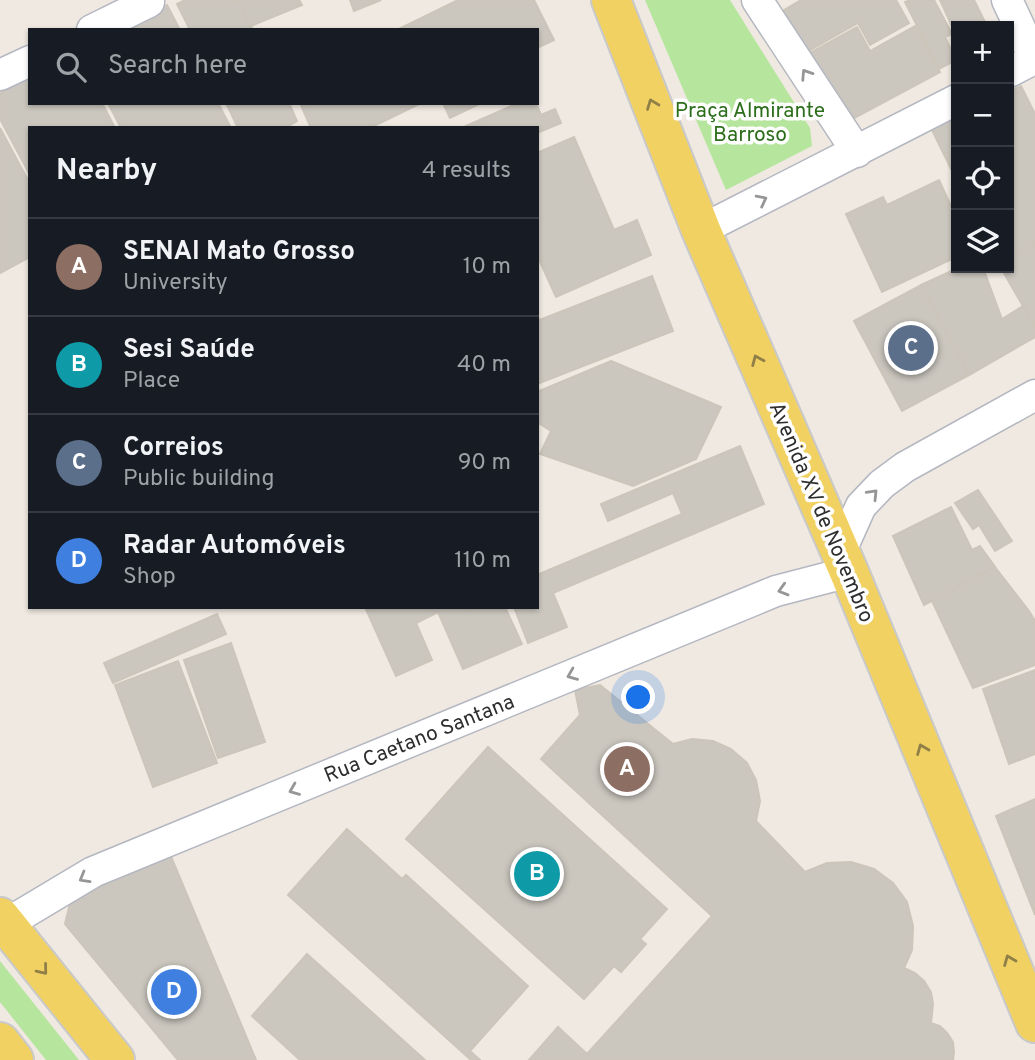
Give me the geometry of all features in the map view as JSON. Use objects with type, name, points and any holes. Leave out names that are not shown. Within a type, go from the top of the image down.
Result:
[{"type":"main road","name":"Avenida XV de Novembro","points":[[611,0],[701,230],[844,562],[1035,1023]]},
{"type":"main road","points":[[2,923],[115,1060]]},
{"type":"main road","points":[[0,1042],[14,1060]]},
{"type":"street","points":[[757,0],[857,152]]},
{"type":"street","points":[[1007,0],[1026,64]]},
{"type":"street","points":[[96,28],[149,2]]},
{"type":"street","points":[[0,75],[28,62]]},
{"type":"street","points":[[701,230],[951,103]]},
{"type":"street","points":[[844,562],[861,506],[882,484],[905,467],[1035,396]]},
{"type":"street","name":"Rua Caetano Santana","points":[[2,923],[106,867],[844,562]]},
{"type":"green space","name":"Praça Almirante Barroso","points":[[645,0],[730,0],[810,128],[812,146],[726,190]]},
{"type":"green space","points":[[0,961],[79,1060],[46,1060],[0,1002]]},
{"type":"building","points":[[185,0],[238,0],[252,28],[189,28],[177,4]]},
{"type":"building","points":[[238,0],[299,0],[302,5],[251,26]]},
{"type":"building","points":[[350,0],[381,0],[354,11]]},
{"type":"building","points":[[458,0],[534,0],[554,40],[539,47],[539,28],[401,28]]},
{"type":"building","points":[[801,0],[896,0],[909,23],[870,45],[858,23],[807,52],[784,10]]},
{"type":"building","points":[[934,0],[951,32],[945,37],[951,50],[951,63],[939,69],[905,2]]},
{"type":"building","points":[[940,0],[974,0],[984,21],[951,21],[951,24]]},
{"type":"building","points":[[167,5],[179,28],[125,28]]},
{"type":"building","points":[[915,26],[940,72],[847,122],[810,53],[857,27],[870,51]]},
{"type":"building","points":[[28,78],[28,105],[103,105],[114,126],[28,126],[28,171],[0,119],[0,93]]},
{"type":"building","points":[[1021,86],[1035,114],[1035,244],[1014,256],[1014,147],[1014,90]]},
{"type":"building","points":[[109,105],[219,105],[230,126],[120,126]]},
{"type":"building","points":[[227,105],[290,105],[297,121],[288,126],[237,126]]},
{"type":"building","points":[[301,105],[417,105],[374,126],[310,126]]},
{"type":"building","points":[[444,105],[477,105],[450,118]]},
{"type":"building","points":[[513,105],[537,105],[541,115],[555,109],[561,123],[539,132],[539,126],[466,126]]},
{"type":"building","points":[[951,118],[951,169],[931,128]]},
{"type":"building","points":[[0,128],[28,180],[28,258],[0,273]]},
{"type":"building","points":[[574,137],[614,230],[637,220],[651,255],[556,297],[539,259],[539,152]]},
{"type":"building","points":[[939,180],[951,206],[951,259],[882,292],[846,214],[883,197],[887,205]]},
{"type":"building","points":[[1035,244],[1035,327],[1004,273],[1014,273],[1014,256]]},
{"type":"building","points":[[951,271],[985,273],[1002,319],[1023,306],[1035,327],[1035,337],[969,375],[921,285]]},
{"type":"building","points":[[652,276],[673,331],[539,383],[539,320]]},
{"type":"building","points":[[921,285],[969,375],[902,411],[854,321]]},
{"type":"building","points":[[611,361],[721,407],[696,459],[633,486],[540,454],[551,431],[539,423],[539,391]]},
{"type":"building","points":[[740,446],[764,504],[553,593],[567,627],[528,643],[515,609],[539,609],[539,574],[682,514],[673,493],[608,521],[601,504]]},
{"type":"building","points":[[978,490],[1012,541],[995,551],[979,525],[973,529],[955,503]]},
{"type":"building","points":[[951,507],[972,550],[980,546],[995,567],[924,605],[893,536]]},
{"type":"building","points":[[995,567],[1035,621],[1035,665],[973,688],[932,601]]},
{"type":"building","points":[[366,609],[506,609],[522,644],[463,669],[438,612],[416,623],[432,660],[396,676]]},
{"type":"building","points":[[217,614],[226,634],[113,683],[104,663]]},
{"type":"building","points":[[231,643],[265,742],[218,758],[184,660]]},
{"type":"building","points":[[178,661],[217,763],[153,787],[115,685]]},
{"type":"building","points":[[1035,670],[1035,754],[1009,764],[983,689]]},
{"type":"building","points":[[600,685],[673,744],[692,739],[713,741],[731,749],[747,763],[756,780],[760,801],[756,821],[805,872],[827,863],[851,862],[874,869],[893,883],[907,902],[913,926],[912,950],[904,968],[924,981],[931,992],[931,1023],[940,1026],[953,1042],[953,1060],[529,1060],[558,1027],[587,1054],[712,916],[541,759],[580,715],[575,690]]},
{"type":"building","points":[[488,747],[667,909],[640,939],[646,944],[621,972],[614,966],[584,999],[406,839]]},
{"type":"building","points":[[1035,799],[1035,915],[996,816]]},
{"type":"building","points":[[347,829],[402,879],[406,875],[528,986],[470,1051],[480,1060],[471,1060],[288,895]]},
{"type":"building","points":[[167,847],[256,1060],[178,1060],[65,924],[73,891]]},
{"type":"building","points":[[307,954],[425,1060],[300,1060],[252,1016]]},
{"type":"place","name":"Correios","points":[[911,348]]},
{"type":"place","name":"SENAI Mato Grosso","points":[[627,769]]},
{"type":"place","name":"Sesi Saúde","points":[[537,874]]},
{"type":"place","name":"Radar Automóveis","points":[[174,992]]}]
